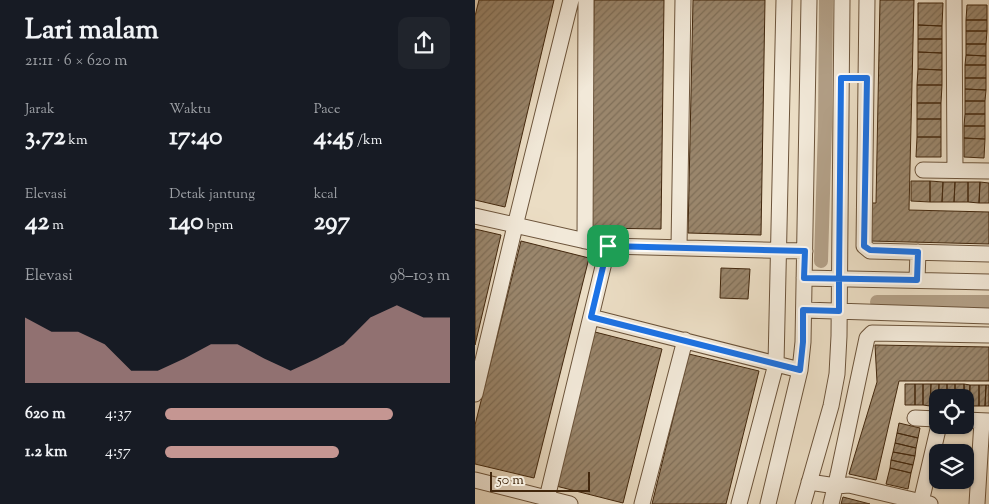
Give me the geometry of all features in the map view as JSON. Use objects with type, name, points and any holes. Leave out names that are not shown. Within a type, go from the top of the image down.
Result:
[{"type":"street","points":[[475,394],[571,0]]},
{"type":"street","points":[[585,241],[586,0]]},
{"type":"street","points":[[679,247],[683,0]]},
{"type":"street","points":[[739,504],[776,364],[784,0]]},
{"type":"street","points":[[768,504],[800,370],[803,342],[809,0]]},
{"type":"street","points":[[803,504],[831,406],[837,374],[841,194],[842,0]]},
{"type":"street","points":[[867,0],[864,246],[870,250],[989,254]]},
{"type":"street","points":[[954,0],[955,170]]},
{"type":"street","points":[[841,78],[867,78]]},
{"type":"street","points":[[923,170],[989,171]]},
{"type":"street","points":[[841,194],[864,195]]},
{"type":"street","points":[[475,216],[608,246],[805,251]]},
{"type":"street","points":[[547,498],[608,246]]},
{"type":"street","points":[[917,280],[918,252]]},
{"type":"street","points":[[804,278],[989,282]]},
{"type":"street","points":[[803,310],[989,316]]},
{"type":"street","points":[[922,314],[922,334]]},
{"type":"street","points":[[591,317],[800,370]]},
{"type":"street","points":[[831,504],[841,482],[867,338],[872,333],[989,335]]},
{"type":"street","points":[[641,504],[685,340]]},
{"type":"street","points":[[915,418],[929,419]]},
{"type":"street","points":[[977,504],[985,421]]},
{"type":"street","points":[[809,482],[841,482],[925,503],[937,434]]},
{"type":"street","points":[[815,463],[830,467],[841,482]]},
{"type":"street","points":[[475,480],[571,504]]},
{"type":"building","points":[[479,0],[554,0],[505,207],[475,200],[475,16]]},
{"type":"building","points":[[594,0],[664,0],[661,229],[592,228]]},
{"type":"building","points":[[693,0],[765,0],[761,235],[688,233]]},
{"type":"building","points":[[880,0],[914,0],[909,210],[989,212],[989,244],[870,241],[871,203],[876,203]]},
{"type":"building","points":[[918,3],[943,3],[942,26],[918,25]]},
{"type":"building","points":[[967,5],[987,5],[987,20],[966,20]]},
{"type":"building","points":[[966,20],[987,20],[987,31],[966,31]]},
{"type":"building","points":[[918,25],[942,26],[942,39],[918,39]]},
{"type":"building","points":[[966,31],[987,31],[986,44],[966,44]]},
{"type":"building","points":[[918,39],[942,39],[942,53],[918,52]]},
{"type":"building","points":[[966,44],[986,44],[986,56],[966,55]]},
{"type":"building","points":[[918,52],[942,53],[942,70],[918,69]]},
{"type":"building","points":[[966,55],[986,56],[986,65],[965,65]]},
{"type":"building","points":[[965,65],[986,65],[986,78],[965,78]]},
{"type":"building","points":[[918,69],[942,70],[942,85],[917,85]]},
{"type":"building","points":[[965,78],[986,78],[986,90],[965,89]]},
{"type":"building","points":[[917,85],[942,85],[941,103],[917,103]]},
{"type":"building","points":[[965,89],[986,90],[985,101],[965,101]]},
{"type":"building","points":[[965,101],[985,101],[985,114],[965,114]]},
{"type":"building","points":[[917,103],[941,103],[941,119],[917,119]]},
{"type":"building","points":[[965,114],[985,114],[985,126],[964,126]]},
{"type":"building","points":[[917,119],[941,119],[941,137],[917,137]]},
{"type":"building","points":[[964,126],[985,126],[985,139],[964,138]]},
{"type":"building","points":[[917,137],[941,137],[941,157],[916,157]]},
{"type":"building","points":[[964,138],[985,139],[984,158],[964,157]]},
{"type":"building","points":[[911,181],[930,181],[930,202],[911,201]]},
{"type":"building","points":[[930,181],[943,182],[942,202],[930,202]]},
{"type":"building","points":[[943,182],[955,182],[954,202],[942,202]]},
{"type":"building","points":[[955,182],[968,182],[968,202],[954,202]]},
{"type":"building","points":[[968,182],[980,182],[979,203],[968,202]]},
{"type":"building","points":[[980,182],[989,183],[989,203],[979,203]]},
{"type":"building","points":[[475,229],[501,235],[475,345]]},
{"type":"building","points":[[521,241],[589,258],[534,478],[475,464],[475,425]]},
{"type":"building","points":[[721,268],[750,269],[748,299],[720,298]]},
{"type":"building","points":[[595,332],[662,349],[623,503],[556,486]]},
{"type":"building","points":[[875,345],[989,347],[989,381],[899,381],[876,480],[849,474],[877,382]]},
{"type":"building","points":[[689,354],[759,371],[726,504],[652,504]]},
{"type":"building","points":[[905,384],[915,384],[915,405],[905,405]]},
{"type":"building","points":[[915,384],[923,384],[923,405],[915,405]]},
{"type":"building","points":[[923,384],[931,384],[931,389],[929,389],[929,406],[923,405]]},
{"type":"building","points":[[931,384],[939,384],[939,389],[931,389]]},
{"type":"building","points":[[939,384],[947,384],[947,389],[939,389]]},
{"type":"building","points":[[947,384],[955,384],[955,389],[947,389]]},
{"type":"building","points":[[955,384],[964,384],[964,389],[955,389]]},
{"type":"building","points":[[964,384],[970,385],[970,389],[964,389]]},
{"type":"building","points":[[970,385],[979,385],[979,406],[974,406],[974,389],[970,389]]},
{"type":"building","points":[[979,385],[986,385],[985,406],[979,406]]},
{"type":"building","points":[[986,385],[989,385],[989,406],[985,406]]},
{"type":"building","points":[[899,423],[920,428],[918,438],[897,433]]},
{"type":"building","points":[[897,433],[918,438],[916,448],[895,443]]},
{"type":"building","points":[[895,443],[916,448],[915,456],[893,452]]},
{"type":"building","points":[[893,452],[915,456],[913,465],[891,460]]},
{"type":"building","points":[[891,460],[913,465],[911,473],[890,468]]},
{"type":"building","points":[[890,468],[911,473],[908,489],[886,484]]},
{"type":"building","points":[[843,497],[870,504],[841,504]]},
{"type":"waterway","points":[[821,261],[826,0]]},
{"type":"waterway","points":[[877,302],[989,302]]},
{"type":"route","points":[[608,246],[591,317],[800,370],[803,342],[803,310],[839,311],[839,279],[841,194],[841,78],[867,78],[864,246],[870,250],[918,252],[917,280],[839,279],[804,278],[805,251],[608,246]]}]
